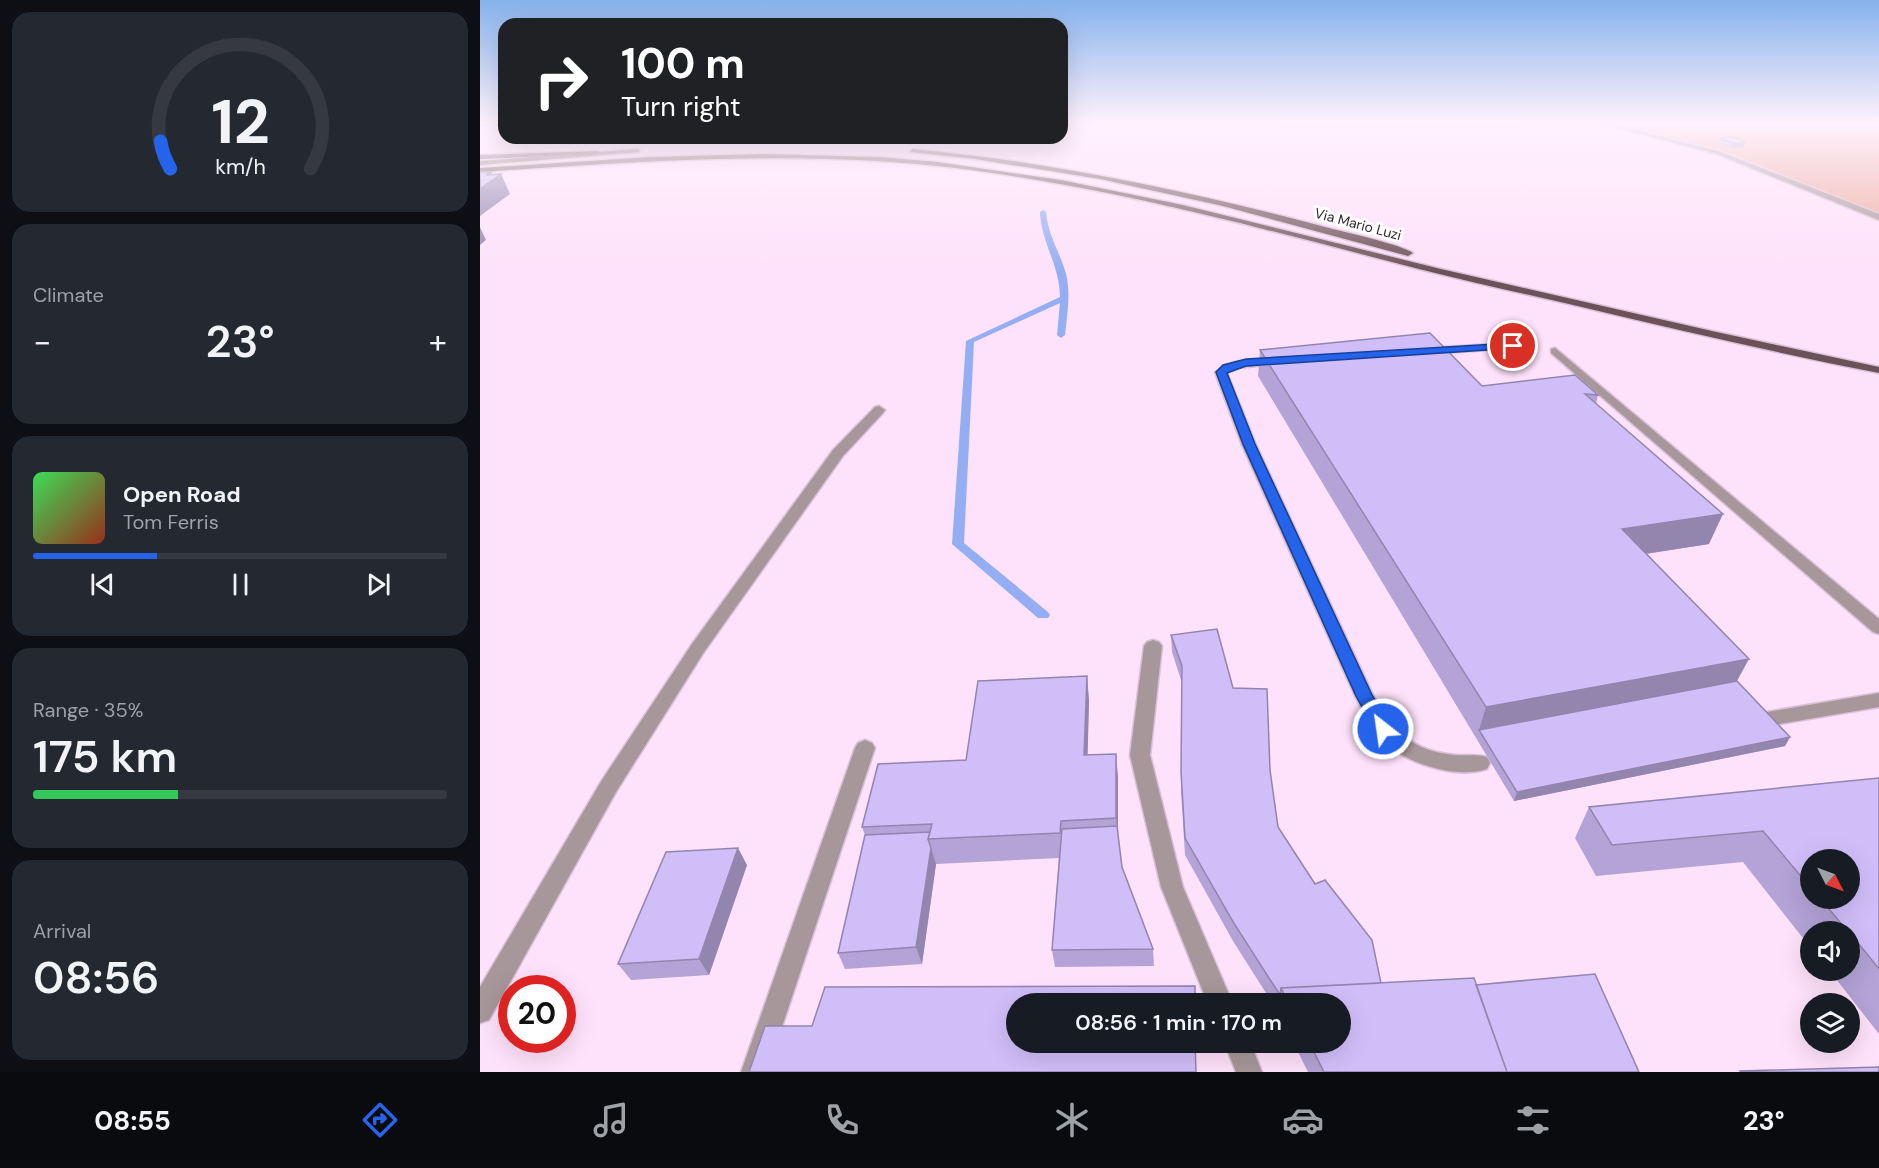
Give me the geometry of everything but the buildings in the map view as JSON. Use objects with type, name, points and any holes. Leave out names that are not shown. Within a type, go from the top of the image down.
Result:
[{"type":"main road","name":"Via Mario Luzi","points":[[1010,173],[1064,181],[1156,200],[1430,269],[1739,342],[1879,370]]},
{"type":"main road","name":"Via Mario Luzi","points":[[1080,173],[1134,183],[1379,245],[1545,296]]},
{"type":"street","points":[[1769,173],[1879,217]]},
{"type":"street","points":[[1408,352],[1513,346]]},
{"type":"street","points":[[1556,351],[1879,628]]},
{"type":"street","points":[[1293,360],[1235,364],[1221,372],[1249,444],[1364,696],[1383,729],[1414,752],[1437,761],[1458,764],[1480,763]]},
{"type":"street","points":[[480,1011],[609,786],[698,648],[838,453],[879,410]]},
{"type":"street","points":[[1153,646],[1140,755],[1172,887],[1216,993]]},
{"type":"street","points":[[1767,719],[1879,700]]},
{"type":"street","points":[[754,1072],[865,748]]},
{"type":"street","points":[[1242,1053],[1250,1072]]},
{"type":"shaded area","points":[[1779,173],[1879,173],[1879,213]]},
{"type":"waterway","points":[[1043,212],[1046,234],[1062,273],[1064,298]]},
{"type":"waterway","points":[[1043,615],[958,544],[970,341],[1064,298]]},
{"type":"waterway","points":[[1061,335],[1064,298]]},
{"type":"route","points":[[1383,729],[1364,696],[1249,444],[1221,372],[1235,364],[1246,363],[1513,346]]}]
